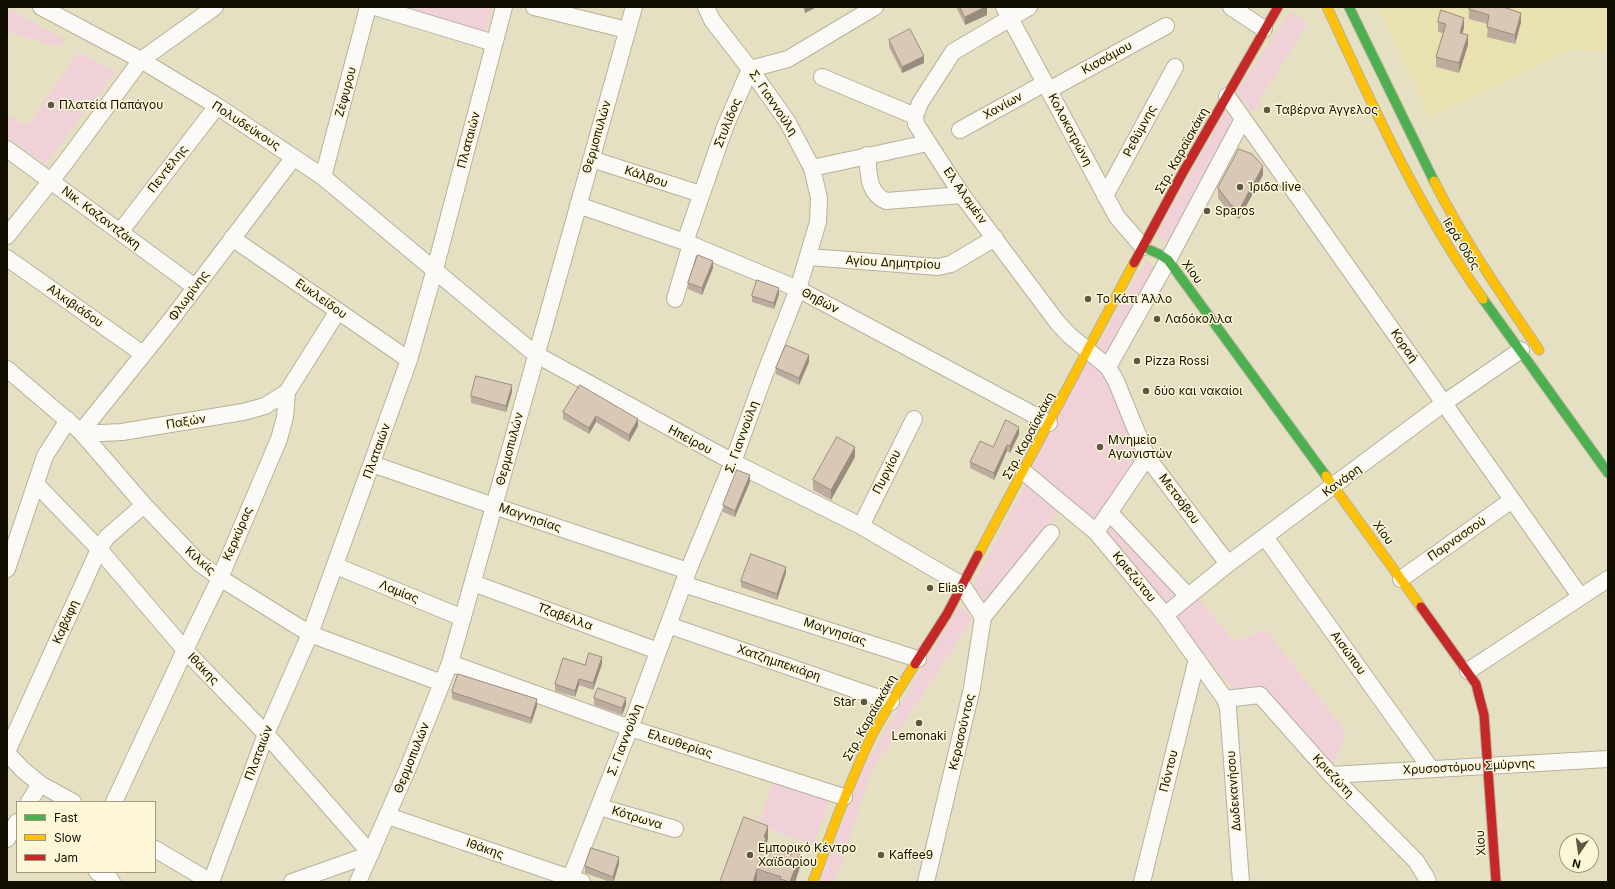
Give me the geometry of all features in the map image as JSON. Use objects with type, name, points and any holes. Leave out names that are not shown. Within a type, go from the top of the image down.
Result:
[{"type":"main road","name":"Στρ. Καραϊσκάκη","points":[[813,882],[844,798],[863,754],[891,702],[938,628],[962,585],[1024,472],[1087,350],[1143,247],[1264,29],[1278,7]]},
{"type":"main road","points":[[1264,29],[1279,13],[1288,7]]},
{"type":"main road","name":"Ιερά Οδός","points":[[1327,7],[1408,177],[1437,229],[1469,279],[1608,473]]},
{"type":"main road","name":"Ιερά Οδός","points":[[1349,7],[1444,201],[1484,269],[1546,360]]},
{"type":"main road","name":"Χίου","points":[[1143,247],[1168,260],[1334,486],[1476,684],[1484,715],[1496,882]]},
{"type":"street","name":"Πολυδεύκους","points":[[41,7],[142,60],[217,106],[294,157],[323,177],[435,270]]},
{"type":"street","points":[[7,236],[142,60],[214,7]]},
{"type":"street","name":"Ζέφυρου","points":[[323,177],[368,7]]},
{"type":"street","points":[[375,7],[494,43]]},
{"type":"street","name":"Πλαταιών","points":[[211,882],[266,734],[310,634],[336,566],[409,360],[435,270],[504,7]]},
{"type":"street","points":[[534,7],[627,30]]},
{"type":"street","name":"Θερμοπυλών","points":[[358,882],[388,816],[450,663],[535,354],[634,7]]},
{"type":"street","name":"Σ. Γιαννούλη","points":[[574,881],[658,651],[733,462],[764,376],[798,289],[809,257],[818,222],[819,198],[812,168],[787,121],[750,69],[712,20],[706,7]]},
{"type":"street","points":[[750,69],[788,60],[875,7]]},
{"type":"street","points":[[822,77],[915,116],[920,102],[953,52],[1007,12],[1029,7]]},
{"type":"street","points":[[1231,7],[1264,29]]},
{"type":"street","name":"Κολοκοτρώνη","points":[[1007,12],[1117,217],[1143,247]]},
{"type":"street","name":"Κισσάμου","points":[[1047,86],[1166,26]]},
{"type":"street","name":"Ρεθύμνης","points":[[1105,196],[1175,67]]},
{"type":"street","name":"Στυλίδος","points":[[675,299],[701,194],[725,127],[750,69]]},
{"type":"street","name":"Χανίων","points":[[960,130],[1047,86]]},
{"type":"street","name":"Κοραή","points":[[1227,96],[1580,596]]},
{"type":"street","name":"Πεντέλης","points":[[120,232],[217,106]]},
{"type":"street","name":"Ελ Αλαμέιν","points":[[915,116],[916,124],[962,195],[1057,322],[1069,335],[1087,350]]},
{"type":"street","points":[[1108,367],[1168,260],[1243,119]]},
{"type":"street","points":[[812,168],[928,142]]},
{"type":"street","name":"Νικ. Καζαντζάκη","points":[[7,149],[195,287]]},
{"type":"street","points":[[867,155],[872,190],[878,198],[886,200],[962,195]]},
{"type":"street","name":"Φλωρίνης","points":[[81,432],[170,321],[294,157]]},
{"type":"street","name":"Κάλβου","points":[[591,159],[701,194]]},
{"type":"street","name":"Θηβών","points":[[578,205],[688,243],[798,289],[1049,423]]},
{"type":"street","name":"Ευκλείδου","points":[[232,238],[409,360]]},
{"type":"street","name":"Αγίου Δημητρίου","points":[[809,257],[938,267],[951,264],[995,238]]},
{"type":"street","name":"Αλκιβιάδου","points":[[7,258],[143,354]]},
{"type":"street","name":"Ηπείρου","points":[[435,270],[535,354],[733,462],[860,526],[962,585]]},
{"type":"street","name":"Κερκύρας","points":[[114,801],[220,578],[279,438],[285,417],[287,392],[338,311]]},
{"type":"street","name":"Μετσόβου","points":[[1087,350],[1108,367],[1116,381],[1147,457],[1228,564]]},
{"type":"street","name":"Κανάρη","points":[[1165,616],[1228,564],[1444,403],[1521,350]]},
{"type":"street","name":"Κιλκίς","points":[[7,369],[81,432],[144,505],[199,563],[220,578],[310,634],[442,683]]},
{"type":"street","name":"Παξών","points":[[81,432],[122,432],[243,412],[264,406],[287,392]]},
{"type":"street","name":"Πυργίου","points":[[860,526],[914,419]]},
{"type":"street","points":[[7,569],[45,456],[68,420]]},
{"type":"street","points":[[1096,532],[1147,457]]},
{"type":"street","name":"Μαγνησίας","points":[[372,464],[494,506],[686,578],[918,659]]},
{"type":"street","name":"Κριεζώτου","points":[[1024,472],[1096,532],[1165,616],[1225,699]]},
{"type":"street","name":"Ιθάκης","points":[[36,484],[99,549],[185,650],[266,734],[371,854]]},
{"type":"street","name":"Παρνασσού","points":[[1401,579],[1512,500]]},
{"type":"street","name":"Καβάφη","points":[[7,752],[99,549],[107,537],[144,505]]},
{"type":"street","points":[[1109,512],[1188,596]]},
{"type":"street","points":[[962,585],[983,617],[1051,533]]},
{"type":"street","name":"Αισώπου","points":[[1265,537],[1431,769]]},
{"type":"street","name":"Λαμίας","points":[[336,566],[463,618]]},
{"type":"street","points":[[1468,671],[1608,579]]},
{"type":"street","name":"Τζαβέλλα","points":[[472,583],[658,651]]},
{"type":"street","name":"Κερασούντος","points":[[926,882],[972,688],[983,617]]},
{"type":"street","name":"Χατζημπεκιάρη","points":[[668,625],[891,702]]},
{"type":"street","name":"Πόντου","points":[[1142,882],[1197,659]]},
{"type":"street","name":"Ελευθερίας","points":[[450,663],[630,728],[844,798]]},
{"type":"street","name":"Κριεζώτη","points":[[1225,699],[1260,695],[1331,775],[1416,860],[1428,882]]},
{"type":"street","name":"Δωδεκανήσου","points":[[1225,699],[1228,708],[1241,882]]},
{"type":"street","points":[[7,752],[22,769],[40,784],[71,801]]},
{"type":"street","name":"Χρυσοστόμου Σμύρνης","points":[[1331,775],[1608,759]]},
{"type":"street","points":[[30,801],[40,784]]},
{"type":"street","name":"Κότρωνα","points":[[600,807],[675,829]]},
{"type":"street","name":"Ιθάκης","points":[[388,816],[574,881]]},
{"type":"street","points":[[7,839],[16,824]]},
{"type":"street","points":[[156,850],[211,882]]},
{"type":"street","points":[[292,882],[371,854]]},
{"type":"street","points":[[99,873],[110,879],[112,882]]},
{"type":"shaded area","points":[[7,7],[66,41],[60,47],[7,32]]},
{"type":"shaded area","points":[[394,7],[491,7],[484,36]]},
{"type":"shaded area","points":[[1377,7],[1608,7],[1608,53],[1571,49],[1430,118]]},
{"type":"shaded area","points":[[1290,12],[1308,23],[1252,113],[1237,91]]},
{"type":"shaded area","points":[[79,52],[116,72],[45,164],[7,137],[7,115],[27,126]]},
{"type":"shaded area","points":[[1230,102],[1241,119],[1173,246],[1156,236]]},
{"type":"shaded area","points":[[1146,261],[1160,269],[1111,357],[1097,346]]},
{"type":"shaded area","points":[[1088,358],[1106,368],[1141,456],[1096,524],[1030,470]]},
{"type":"shaded area","points":[[1026,484],[1060,510],[986,604],[974,584]]},
{"type":"shaded area","points":[[1111,521],[1182,595],[1166,609],[1102,533]]},
{"type":"shaded area","points":[[1198,599],[1235,642],[1265,629],[1346,732],[1333,767],[1261,691],[1234,690],[1175,619]]},
{"type":"shaded area","points":[[959,606],[973,619],[871,772],[835,882],[820,882],[862,770]]},
{"type":"shaded area","points":[[774,778],[830,798],[814,845],[758,826]]},
{"type":"building","points":[[960,7],[985,7],[965,17]]},
{"type":"building","points":[[1469,7],[1503,7],[1521,13],[1515,35],[1487,27],[1489,15],[1469,9]]},
{"type":"building","points":[[1441,10],[1464,18],[1460,33],[1468,35],[1459,63],[1436,57],[1446,24],[1438,22]]},
{"type":"building","points":[[910,29],[924,56],[902,67],[889,40]]},
{"type":"building","name":"Ίριδα live","points":[[1239,149],[1252,154],[1263,166],[1239,210],[1231,205],[1218,188]]},
{"type":"building","points":[[698,255],[713,261],[702,288],[688,283]]},
{"type":"building","points":[[757,280],[779,288],[774,303],[752,296]]},
{"type":"building","points":[[786,345],[809,355],[799,378],[776,368]]},
{"type":"building","points":[[476,376],[512,385],[506,406],[471,396]]},
{"type":"building","points":[[580,385],[638,419],[629,435],[596,416],[589,428],[563,412]]},
{"type":"building","points":[[1006,420],[1019,427],[1010,446],[1007,445],[994,473],[970,462],[980,441],[993,447]]},
{"type":"building","points":[[837,437],[855,447],[831,490],[813,480]]},
{"type":"building","points":[[737,470],[750,475],[735,511],[723,505]]},
{"type":"building","points":[[751,554],[786,567],[777,594],[741,581]]},
{"type":"building","points":[[589,653],[602,657],[593,683],[579,679],[575,691],[555,684],[563,658],[585,665]]},
{"type":"building","points":[[458,674],[537,699],[531,718],[452,692]]},
{"type":"building","points":[[598,688],[626,698],[622,708],[594,698]]},
{"type":"building","points":[[744,817],[768,826],[763,845],[791,855],[793,851],[800,854],[790,882],[780,879],[781,877],[757,869],[753,882],[720,882]]},
{"type":"building","points":[[591,848],[619,857],[613,877],[585,866]]},
{"type":"traffic: fast","points":[[1349,7],[1434,181]]},
{"type":"traffic: fast","points":[[1143,247],[1168,260],[1326,476]]},
{"type":"traffic: fast","points":[[1483,299],[1608,473]]},
{"type":"traffic: slow","points":[[1327,7],[1398,157],[1438,229],[1483,299]]},
{"type":"traffic: slow","points":[[1434,181],[1458,225],[1497,288],[1539,350]]},
{"type":"traffic: slow","points":[[978,555],[1134,263]]},
{"type":"traffic: slow","points":[[1326,476],[1421,607]]},
{"type":"traffic: slow","points":[[813,882],[833,827],[871,737],[915,664]]},
{"type":"traffic: jam","points":[[1134,263],[1182,174],[1278,7]]},
{"type":"traffic: jam","points":[[915,664],[947,614],[978,555]]},
{"type":"traffic: jam","points":[[1421,607],[1476,684],[1484,715],[1496,882]]},
{"type":"place","name":"Πλατεία Παπάγου","points":[[51,105]]},
{"type":"place","name":"Ταβέρνα Άγγελος","points":[[1267,110]]},
{"type":"place","name":"Ίριδα live","points":[[1240,187]]},
{"type":"place","name":"Sparos","points":[[1207,211]]},
{"type":"place","name":"Το Κάτι Άλλο","points":[[1088,299]]},
{"type":"place","name":"Λαδόκολλα","points":[[1157,319]]},
{"type":"place","name":"Pizza Rossi","points":[[1137,361]]},
{"type":"place","name":"δύο και νακαίοι","points":[[1146,391]]},
{"type":"place","name":"Μνημείο Αγωνιστών","points":[[1100,447]]},
{"type":"place","name":"Elias","points":[[930,588]]},
{"type":"place","name":"Star","points":[[864,702]]},
{"type":"place","name":"Lemonaki","points":[[919,723]]},
{"type":"place","name":"Εμπορικό Κέντρο Χαϊδαρίου","points":[[750,855]]},
{"type":"place","name":"Kaffee9","points":[[881,855]]}]
